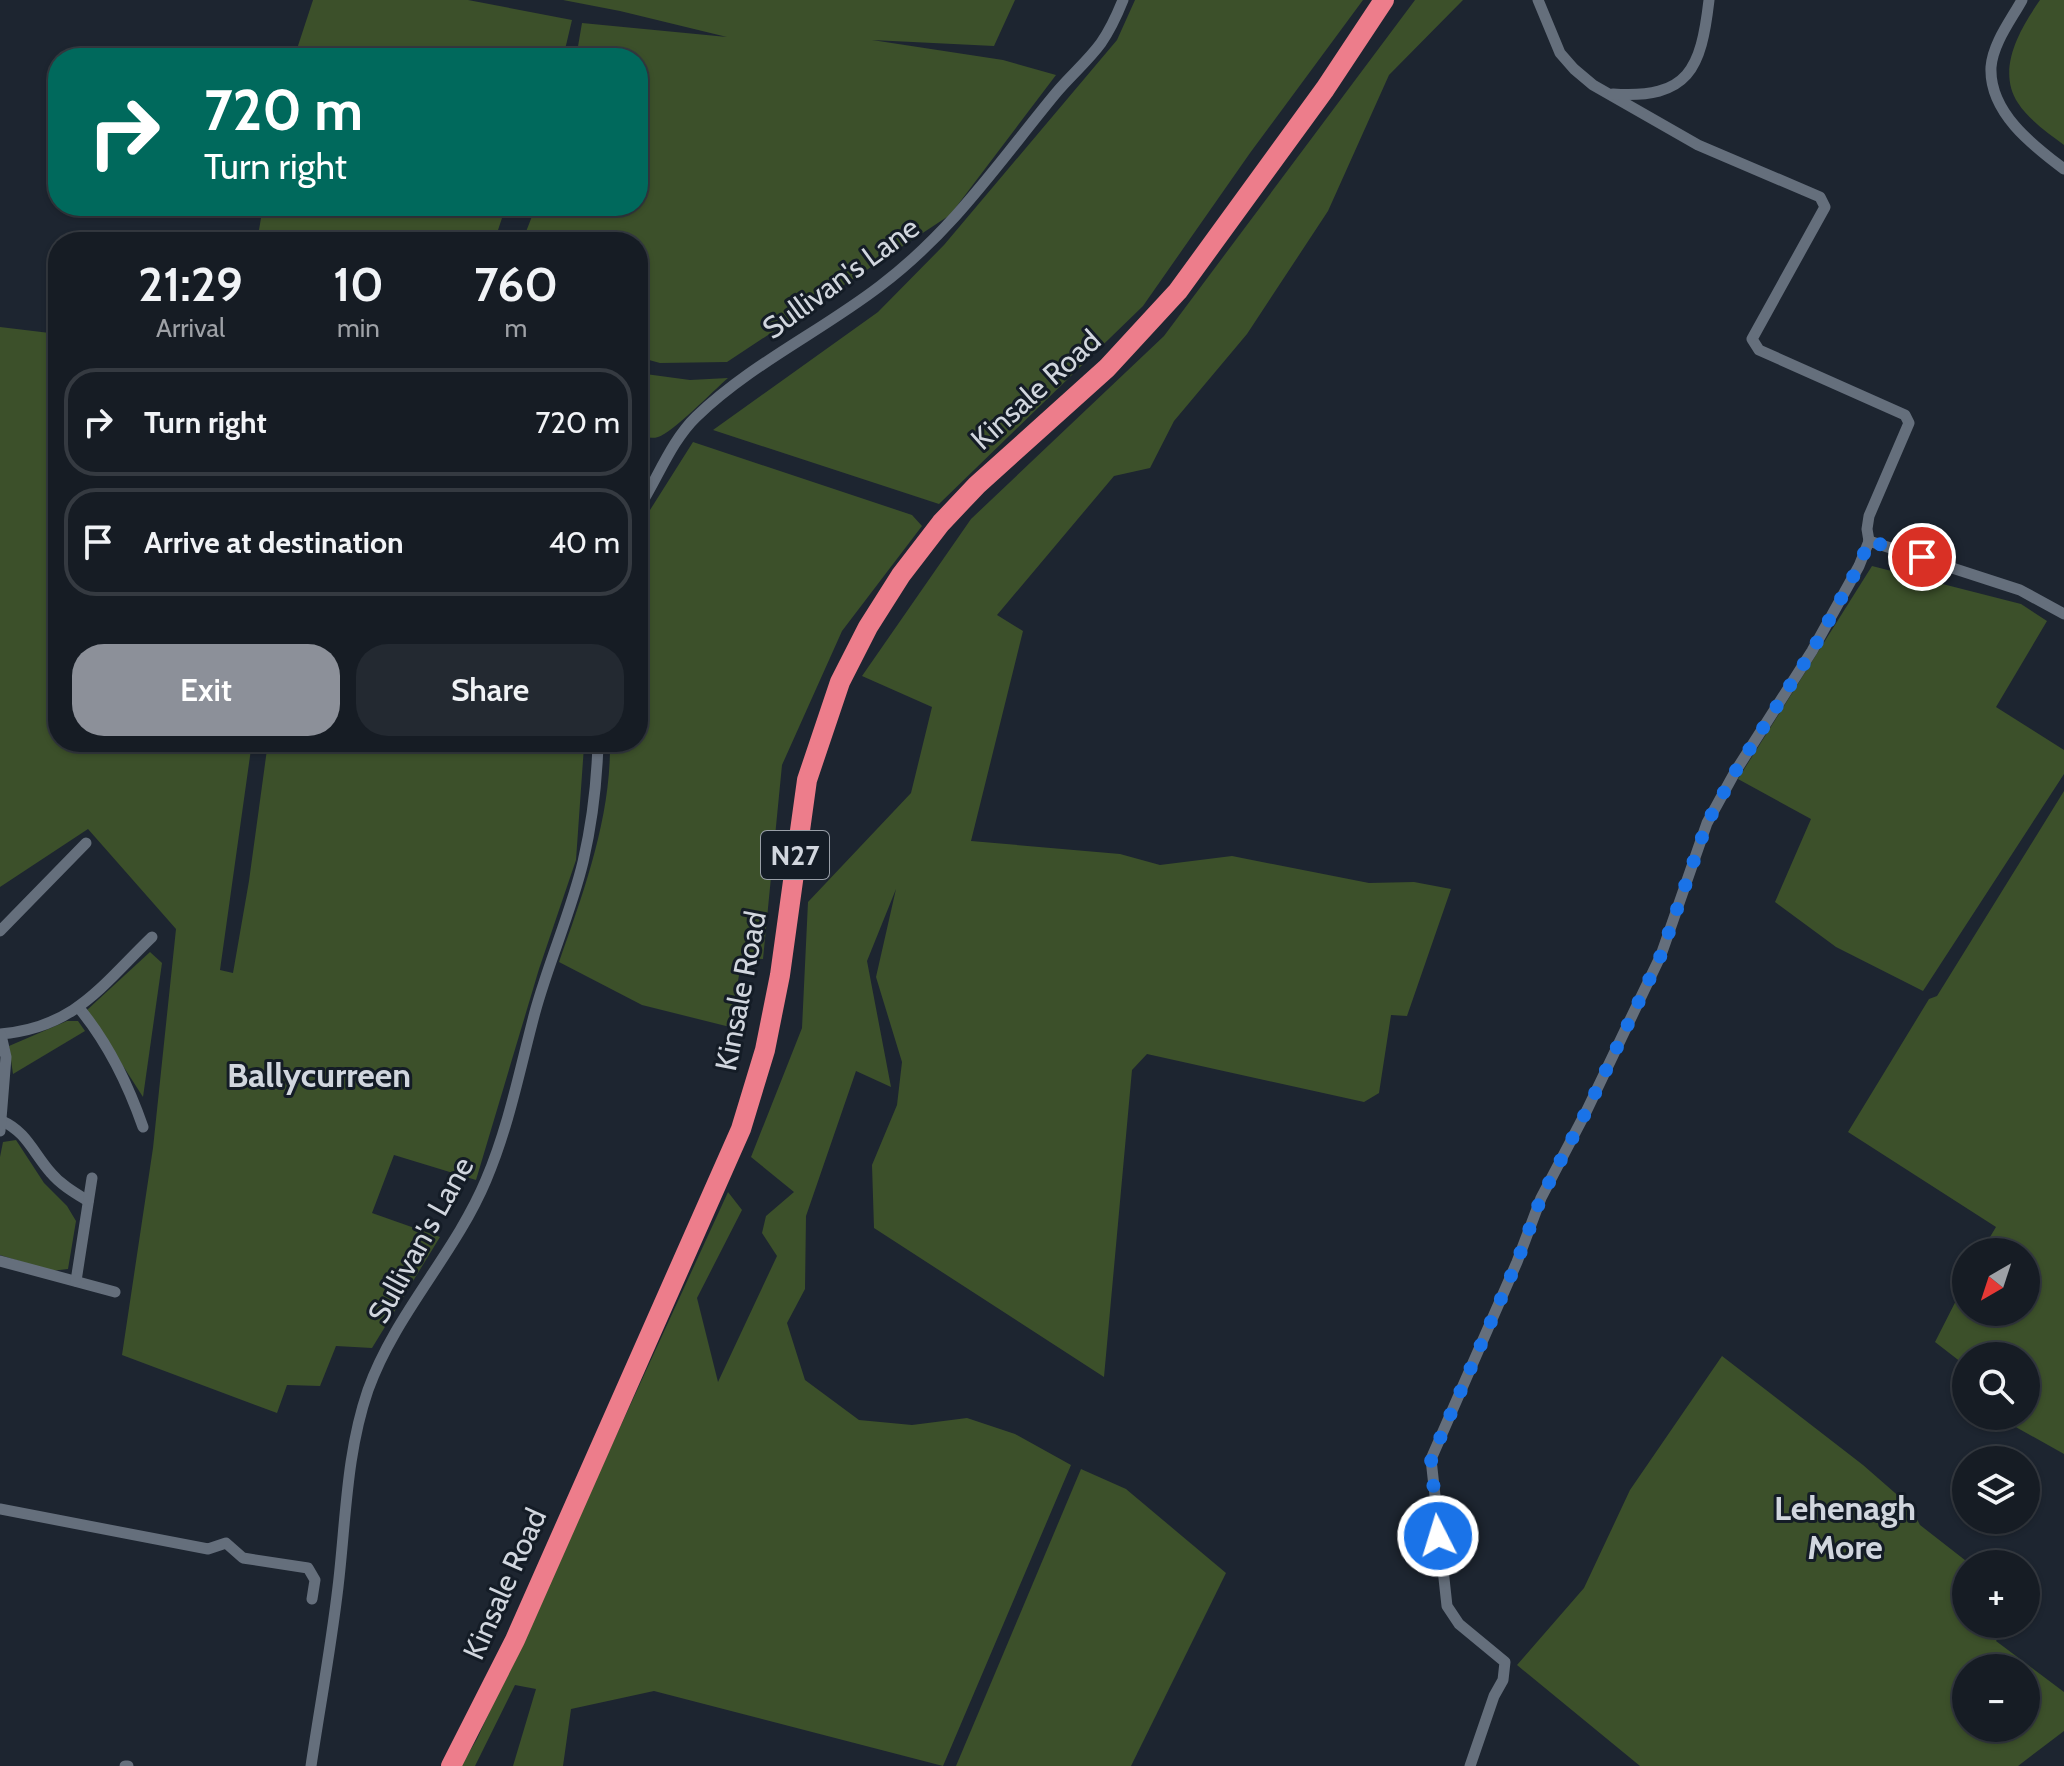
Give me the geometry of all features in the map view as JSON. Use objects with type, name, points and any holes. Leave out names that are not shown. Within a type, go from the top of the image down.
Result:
[{"type":"highway","name":"Kinsale Road","points":[[1342,64],[1384,0]]},
{"type":"highway","name":"Kinsale Road","points":[[451,1766],[515,1640],[741,1129],[765,1050],[780,975],[807,780],[840,682],[868,627],[901,575],[941,523],[977,485],[1107,368],[1178,291],[1392,0]]},
{"type":"street","name":"Sullivan's Lane","points":[[648,492],[685,430],[696,418],[793,343],[879,287],[935,240],[959,215],[1058,90],[1100,44],[1123,0]]},
{"type":"street","points":[[1470,1766],[1494,1696],[1503,1680],[1505,1662],[1459,1624],[1447,1606],[1431,1459],[1517,1262],[1541,1198],[1661,955],[1707,823],[1740,764],[1812,651],[1859,566],[1869,541],[1869,516],[1909,423],[1905,415],[1759,350],[1752,339],[1825,207],[1820,197],[1698,145],[1582,77],[1560,53],[1538,0]]},
{"type":"street","points":[[1607,93],[1653,93],[1666,90],[1685,77],[1696,62],[1703,43],[1709,0]]},
{"type":"street","points":[[2022,0],[1996,49],[1991,66],[1994,88],[2003,110],[2020,132],[2064,169]]},
{"type":"street","points":[[1744,354],[1756,345]]},
{"type":"street","points":[[1869,541],[2020,590],[2064,614]]},
{"type":"street","name":"Sullivan's Lane","points":[[311,1766],[338,1587],[355,1431],[369,1387],[406,1313],[465,1222],[487,1179],[583,863],[598,752]]},
{"type":"street","points":[[0,931],[86,843]]},
{"type":"street","points":[[88,1201],[53,1175],[14,1126],[1,1126],[6,1057],[1,1035],[49,1023],[79,1008],[152,937]]},
{"type":"street","points":[[79,1008],[95,1027],[129,1087],[143,1127]]},
{"type":"street","points":[[76,1281],[92,1178]]},
{"type":"street","points":[[0,1261],[115,1292]]},
{"type":"street","points":[[0,1509],[208,1549],[226,1543],[243,1558],[308,1568],[315,1580],[312,1599]]},
{"type":"green space","points":[[313,0],[468,0],[572,20],[565,48],[297,48]]},
{"type":"green space","points":[[563,0],[1015,0],[994,46],[872,40],[1003,60],[1056,75],[950,215],[727,362],[660,363],[648,360],[648,232],[526,232],[532,216],[648,216],[648,48],[578,48],[582,23],[727,37]]},
{"type":"green space","points":[[1135,0],[1363,0],[1250,153],[1143,306],[939,504],[713,430],[878,312],[944,245],[1117,40]]},
{"type":"green space","points":[[1415,0],[1463,0],[1389,75],[1328,211],[1247,334],[1174,421],[1150,468],[1114,476],[997,615],[1023,631],[971,841],[1120,854],[1160,865],[1232,856],[1369,883],[1414,882],[1451,889],[1407,1016],[1391,1015],[1379,1093],[1364,1102],[1147,1054],[1132,1070],[1104,1377],[874,1228],[872,1165],[897,1105],[902,1062],[876,977],[896,889],[867,961],[891,1087],[856,1071],[806,1216],[805,1289],[787,1323],[805,1380],[859,1420],[912,1425],[967,1418],[1015,1434],[1071,1465],[943,1766],[654,1691],[571,1709],[563,1766],[513,1766],[536,1689],[515,1685],[475,1766],[461,1766],[477,1739],[728,1192],[742,1210],[697,1298],[718,1382],[777,1256],[762,1233],[766,1216],[794,1192],[751,1157],[802,1028],[808,902],[911,793],[932,707],[862,676],[971,519],[1164,336]]},
{"type":"green space","points":[[2040,0],[2064,0],[2064,145],[2022,109],[2009,77],[2018,36]]},
{"type":"green space","points":[[261,216],[504,216],[497,232],[259,232]]},
{"type":"green space","points":[[0,327],[48,333],[48,752],[251,752],[220,970],[233,973],[267,752],[584,752],[576,860],[539,969],[476,1180],[394,1155],[372,1213],[440,1237],[372,1348],[336,1346],[320,1386],[287,1385],[277,1413],[122,1355],[153,1148],[176,929],[88,829],[0,887]]},
{"type":"green space","points":[[648,374],[690,380],[728,378],[672,428],[658,437],[650,438]]},
{"type":"green space","points":[[693,442],[912,515],[922,526],[842,631],[782,765],[763,959],[742,958],[730,1027],[642,1005],[559,962],[601,826],[610,752],[648,752],[648,513]]},
{"type":"green space","points":[[1872,566],[2021,604],[2047,621],[1996,707],[2064,750],[2064,774],[1923,991],[1836,947],[1775,902],[1811,819],[1738,779]]},
{"type":"green space","points":[[2064,791],[2064,1454],[2021,1430],[2040,1430],[2040,1342],[1952,1342],[1952,1355],[1935,1342],[1952,1309],[1952,1326],[2040,1326],[2040,1238],[1989,1238],[1996,1227],[1848,1132],[1929,999],[1937,996]]},
{"type":"green space","points":[[150,952],[162,963],[143,1097],[87,1010]]},
{"type":"green space","points":[[67,1021],[78,1021],[85,1031],[13,1074],[9,1046]]},
{"type":"green space","points":[[16,1140],[44,1183],[67,1206],[76,1221],[68,1269],[51,1271],[0,1255],[0,1157],[3,1142]]},
{"type":"green space","points":[[1722,1356],[1863,1465],[1910,1506],[1920,1525],[1952,1550],[1952,1638],[1998,1638],[1996,1641],[2013,1654],[1952,1654],[1952,1742],[2040,1742],[2040,1674],[2064,1692],[2064,1731],[2018,1766],[1640,1766],[1517,1665],[1584,1588],[1630,1490]]},
{"type":"green space","points":[[1081,1469],[1126,1489],[1226,1573],[1131,1766],[956,1766]]},
{"type":"district","name":"Ballycurreen","points":[[319,1075]]},
{"type":"district","name":"Lehenagh More","points":[[1845,1528]]},
{"type":"route","points":[[1438,1536],[1431,1459],[1517,1262],[1541,1198],[1661,955],[1707,823],[1735,772],[1812,651],[1859,566],[1869,541],[1922,557]]}]
